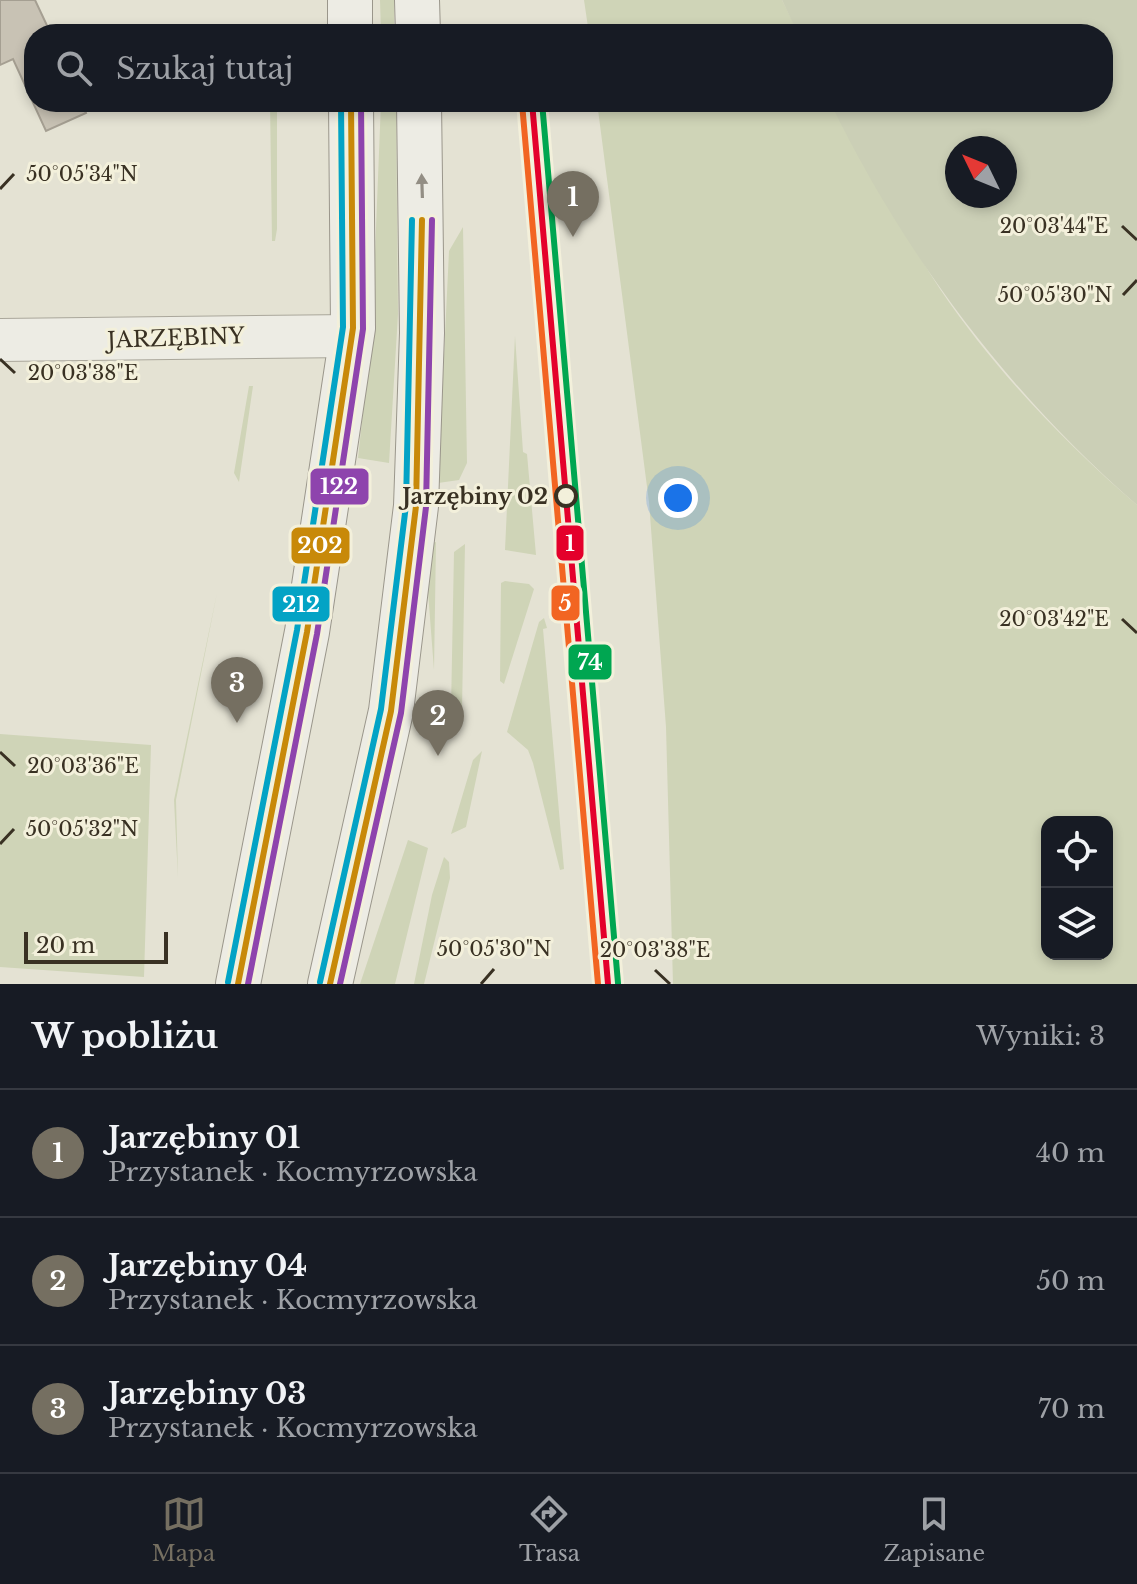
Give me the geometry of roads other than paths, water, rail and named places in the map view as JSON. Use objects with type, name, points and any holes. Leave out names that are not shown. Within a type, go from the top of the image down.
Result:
[{"type":"main road","points":[[350,0],[350,24]]},
{"type":"main road","points":[[417,0],[418,24]]},
{"type":"main road","points":[[238,984],[307,632],[352,336],[351,112]]},
{"type":"main road","points":[[330,984],[391,711],[416,506],[422,318],[419,112]]},
{"type":"street","name":"JARZĘBINY","points":[[0,340],[352,336]]},
{"type":"place","name":"Jarzębiny 01","points":[[573,237]]},
{"type":"place","name":"Jarzębiny 02","points":[[566,496]]},
{"type":"place","name":"Jarzębiny 03","points":[[237,723]]},
{"type":"place","name":"Jarzębiny 04","points":[[438,756]]}]
